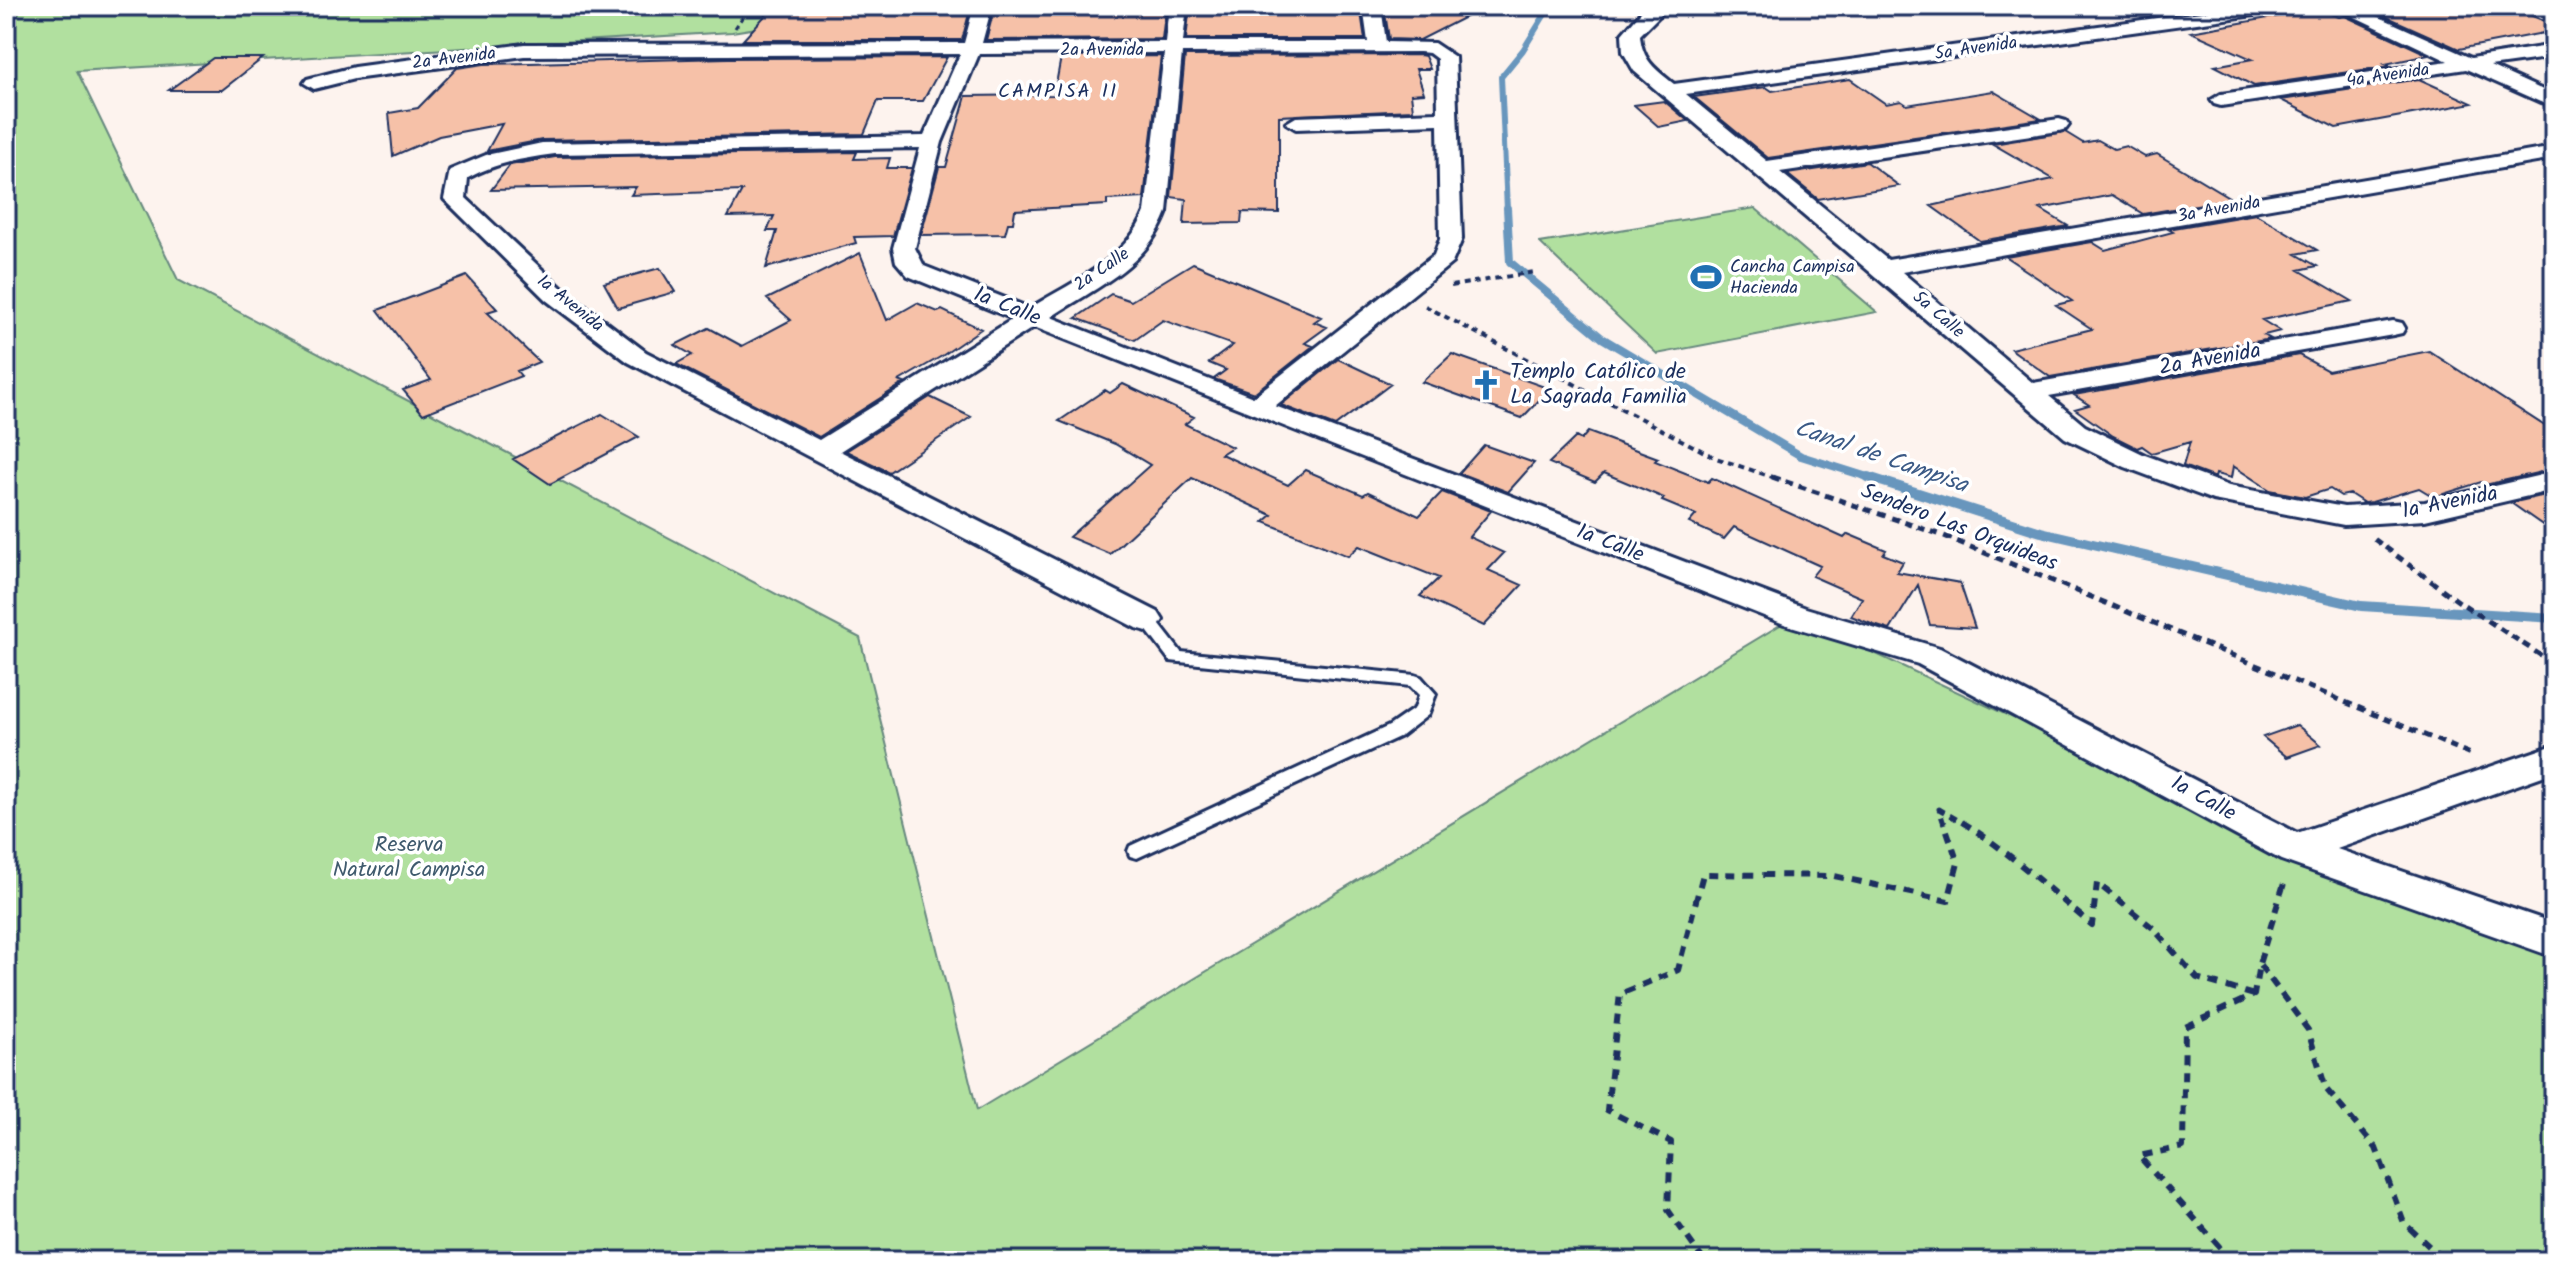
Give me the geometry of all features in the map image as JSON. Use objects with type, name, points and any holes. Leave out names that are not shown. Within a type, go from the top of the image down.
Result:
[{"type":"street","name":"1a Calle","points":[[983,6],[971,50],[932,142],[904,248],[908,262],[916,271],[1256,408],[1795,616],[1929,656],[2294,849],[2554,940]]},
{"type":"street","name":"2a Calle","points":[[819,452],[1116,265],[1147,235],[1156,212],[1178,6]]},
{"type":"street","points":[[1372,6],[1378,47]]},
{"type":"street","name":"5a Calle","points":[[1660,6],[1652,10],[1631,34],[1632,52],[1641,67],[2075,432],[2135,461],[2223,494],[2344,516]]},
{"type":"street","name":"5a Avenida","points":[[1661,84],[1849,53],[2185,6]]},
{"type":"street","name":"5a Avenida","points":[[1661,84],[1867,64],[2283,6]]},
{"type":"street","points":[[2341,6],[2554,102]]},
{"type":"street","points":[[2368,6],[2554,88]]},
{"type":"street","points":[[2090,20],[2110,30]]},
{"type":"street","name":"2a Avenida","points":[[314,83],[366,71],[524,50],[1420,47],[1442,52],[1446,57],[1451,239],[1444,258],[1256,408]]},
{"type":"street","name":"4a Avenida","points":[[2221,100],[2554,51]]},
{"type":"street","points":[[1849,53],[1867,64]]},
{"type":"street","points":[[1296,123],[1448,118]]},
{"type":"street","points":[[1762,168],[2059,125]]},
{"type":"street","name":"1a Avenida","points":[[932,142],[555,148],[510,153],[475,164],[458,175],[455,199],[555,295],[637,357],[1147,620]]},
{"type":"street","name":"3a Avenida","points":[[1883,268],[2554,153]]},
{"type":"street","name":"2a Avenida","points":[[2026,392],[2393,328]]},
{"type":"street","name":"1a Avenida","points":[[2344,516],[2425,511],[2554,481]]},
{"type":"street","points":[[2294,849],[2554,758]]},
{"type":"lane","points":[[1137,851],[1395,731],[1422,711],[1428,694],[1415,681],[1176,657],[1147,620]]},
{"type":"path","points":[[1443,287],[1534,272]]},
{"type":"path","name":"Sendero Las Orquideas","points":[[1402,294],[1716,458],[1944,536],[2515,772]]},
{"type":"path","points":[[2344,516],[2458,601],[2554,664]]},
{"type":"path","points":[[1704,1261],[1668,1210],[1671,1142],[1607,1110],[1620,994],[1678,970],[1703,874],[1834,876],[1948,901],[1958,863],[1939,809],[1998,844],[2030,875],[2092,925],[2097,883],[2153,928],[2197,978],[2254,995]]},
{"type":"path","points":[[2254,995],[2259,964],[2294,849]]},
{"type":"path","points":[[2259,964],[2308,1030],[2326,1089],[2376,1148],[2404,1223],[2445,1261]]},
{"type":"path","points":[[2232,1261],[2139,1156],[2183,1147],[2185,1027],[2254,995]]},
{"type":"green space","name":"Reserva Natural Campisa","points":[[6,6],[893,6],[732,32],[77,71],[178,280],[860,638],[977,1110],[1795,616],[2294,849],[2554,940],[2554,1261],[6,1261]]},
{"type":"green space","name":"Cancha Campisa Hacienda","points":[[1755,208],[1877,312],[1657,354],[1540,243]]},
{"type":"building","points":[[774,6],[908,6],[970,10],[962,40],[743,40]]},
{"type":"building","points":[[1012,6],[1166,6],[1162,39],[986,40],[994,10],[1011,10]]},
{"type":"building","points":[[1190,6],[1360,6],[1365,39],[1186,39]]},
{"type":"building","points":[[1384,6],[1487,6],[1420,40],[1389,39]]},
{"type":"building","points":[[2408,6],[2508,6],[2554,25],[2554,31],[2459,49],[2374,11]]},
{"type":"building","points":[[2317,9],[2339,17],[2345,16],[2429,55],[2385,64],[2390,66],[2254,86],[2215,66],[2252,59],[2191,32]]},
{"type":"building","points":[[1420,55],[1425,56],[1430,69],[1416,69],[1424,93],[1411,94],[1413,110],[1279,116],[1279,213],[1242,212],[1241,223],[1184,224],[1186,199],[1171,197],[1185,56]]},
{"type":"building","points":[[1161,56],[1144,198],[1107,200],[1107,205],[1015,210],[1013,223],[1008,223],[1005,234],[921,235],[939,167],[946,167],[966,96],[1054,95],[1061,57]]},
{"type":"building","points":[[947,57],[923,101],[878,101],[864,134],[542,140],[487,151],[502,124],[439,136],[393,156],[389,113],[418,108],[457,68],[484,64],[728,58]]},
{"type":"building","points":[[213,58],[263,58],[222,90],[169,90]]},
{"type":"building","points":[[1850,79],[1886,104],[1901,101],[1907,105],[1993,91],[2041,119],[1768,158],[1694,97],[1766,87],[1772,91]]},
{"type":"building","points":[[2419,79],[2472,103],[2336,128],[2281,100]]},
{"type":"building","points":[[1664,101],[1688,121],[1659,127],[1634,105]]},
{"type":"building","points":[[2065,132],[2083,143],[2098,140],[2114,149],[2126,146],[2145,157],[2157,154],[2232,199],[2143,214],[2112,195],[2040,209],[2068,226],[1980,241],[1931,206],[2053,179],[1993,144]]},
{"type":"building","points":[[857,152],[854,159],[890,158],[887,168],[912,168],[893,236],[854,237],[856,243],[766,268],[777,231],[767,231],[774,216],[728,217],[742,191],[631,195],[636,187],[491,190],[510,165],[555,157]]},
{"type":"building","points":[[1867,162],[1899,186],[1818,199],[1787,174]]},
{"type":"building","points":[[2256,214],[2317,250],[2296,254],[2317,266],[2299,270],[2352,301],[2262,320],[2280,331],[2264,335],[2271,339],[2050,377],[2011,349],[2092,329],[2056,305],[2072,301],[2006,257],[2092,242],[2105,250],[2173,232],[2168,229]]},
{"type":"building","points":[[860,253],[887,320],[917,303],[938,312],[942,310],[981,329],[819,437],[676,364],[692,355],[675,345],[709,328],[742,346],[791,320],[767,299]]},
{"type":"building","points":[[1193,263],[1321,317],[1314,322],[1327,327],[1305,343],[1313,346],[1254,393],[1214,379],[1226,370],[1209,363],[1233,345],[1163,320],[1135,340],[1076,318],[1111,294],[1131,301]]},
{"type":"building","points":[[660,268],[675,292],[618,308],[604,283]]},
{"type":"building","points":[[467,276],[497,309],[487,312],[539,362],[517,371],[521,376],[423,414],[403,390],[431,380],[378,310]]},
{"type":"building","points":[[2429,351],[2554,432],[2554,469],[2485,485],[2481,482],[2434,497],[2419,488],[2364,503],[2350,494],[2341,496],[2330,489],[2305,497],[2270,490],[2233,466],[2231,478],[2216,474],[2215,478],[2183,466],[2190,442],[2152,453],[2142,446],[2137,448],[2113,436],[2075,409],[2089,405],[2074,395],[2299,355],[2328,371]]},
{"type":"building","name":"Templo Católico de La Sagrada Familia","points":[[1452,354],[1550,389],[1522,418],[1422,382]]},
{"type":"building","points":[[1338,359],[1391,384],[1335,426],[1281,405]]},
{"type":"building","points":[[1123,384],[1194,417],[1185,424],[1232,447],[1221,454],[1288,485],[1305,470],[1363,495],[1368,492],[1419,516],[1442,492],[1491,511],[1469,537],[1504,553],[1488,570],[1522,585],[1484,626],[1420,596],[1439,578],[1359,546],[1348,556],[1264,522],[1272,515],[1192,478],[1110,554],[1069,537],[1150,465],[1115,444],[1059,421],[1105,390],[1110,393]]},
{"type":"building","points":[[930,397],[971,417],[889,472],[846,451]]},
{"type":"building","points":[[602,414],[639,437],[550,484],[513,459]]},
{"type":"building","points":[[1588,432],[1658,458],[1655,461],[1708,482],[1712,478],[1844,538],[1848,534],[1886,550],[1883,554],[1903,562],[1897,572],[1960,583],[1975,628],[1930,625],[1918,585],[1890,630],[1874,625],[1851,616],[1862,598],[1812,576],[1820,566],[1734,527],[1724,539],[1689,523],[1696,515],[1604,473],[1595,482],[1549,463],[1576,437],[1581,440]]},
{"type":"building","points":[[1484,445],[1534,463],[1508,492],[1459,473]]},
{"type":"building","points":[[2554,493],[2554,533],[2511,503]]},
{"type":"building","points":[[2297,725],[2321,745],[2287,757],[2263,737]]},
{"type":"waterway","name":"Canal de Campisa","points":[[1507,210],[1501,77],[1523,50],[1550,6]]},
{"type":"waterway","name":"Canal de Campisa","points":[[1507,208],[1510,262],[1602,338],[1801,456],[1874,479]]},
{"type":"waterway","name":"Canal de Campisa","points":[[1868,477],[2041,532],[2361,606],[2554,618]]},
{"type":"place","name":"Cancha Campisa Hacienda","points":[[1706,277]]},
{"type":"place","name":"Templo Católico de La Sagrada Familia","points":[[1486,385]]},
{"type":"district","name":"CAMPISA II","points":[[1058,92]]}]
